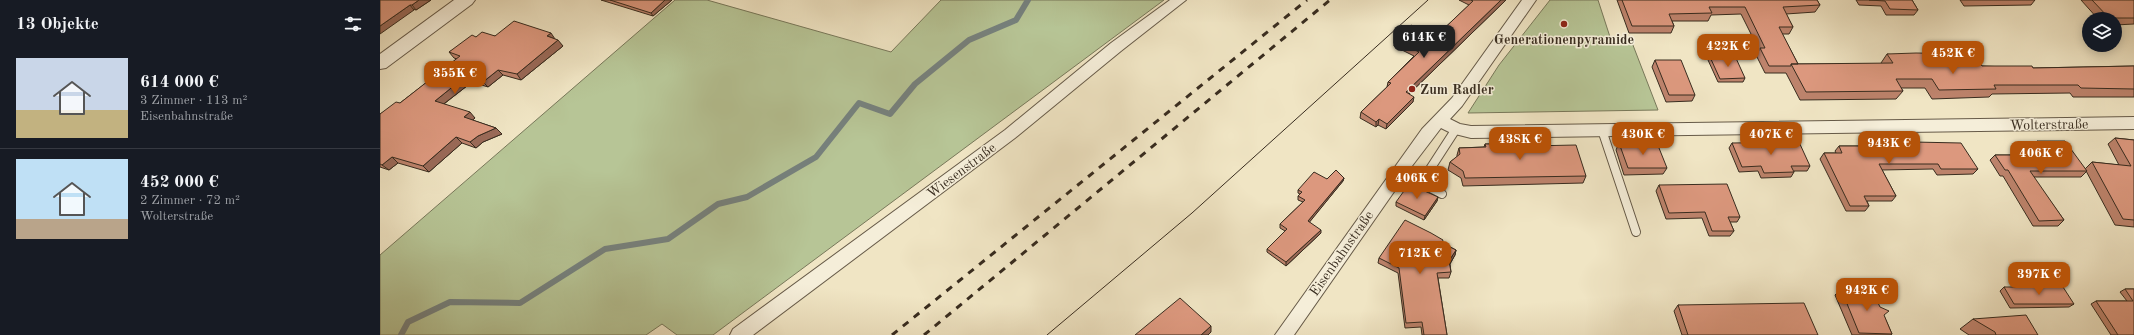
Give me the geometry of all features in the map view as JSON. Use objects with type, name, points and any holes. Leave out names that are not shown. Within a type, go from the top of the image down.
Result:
[{"type":"street","points":[[380,63],[466,0]]},
{"type":"street","name":"Wiesenstraße","points":[[739,335],[1010,134],[1116,47],[1179,0]]},
{"type":"street","name":"Eisenbahnstraße","points":[[1284,335],[1399,172],[1439,120],[1457,102],[1529,0]]},
{"type":"street","name":"Wolterstraße","points":[[1439,120],[1456,129],[1471,132],[2134,122]]},
{"type":"lane","points":[[1421,183],[1456,129]]},
{"type":"lane","points":[[1602,130],[1636,232]]},
{"type":"lane","points":[[1399,172],[1442,194]]},
{"type":"green space","points":[[675,0],[707,0],[891,52],[941,0],[1164,0],[713,335],[677,335],[662,324],[646,335],[380,335],[380,255]]},
{"type":"green space","points":[[1550,0],[1598,0],[1611,40],[1631,40],[1658,110],[1468,113],[1499,65]]},
{"type":"building","points":[[380,0],[419,0],[380,26]]},
{"type":"building","points":[[610,0],[665,0],[651,13]]},
{"type":"building","points":[[1471,0],[1501,0],[1406,92],[1414,97],[1387,124],[1379,119],[1376,122],[1361,112],[1391,83],[1388,82],[1419,52],[1395,40],[1411,25],[1434,38],[1473,1]]},
{"type":"building","points":[[1622,0],[1817,0],[1820,5],[1783,7],[1793,27],[1779,27],[1798,64],[1791,64],[1791,66],[1769,66],[1760,48],[1765,48],[1745,7],[1709,7],[1712,13],[1669,14],[1674,26],[1632,26]]},
{"type":"building","points":[[1869,0],[1912,0],[1918,10],[1890,9],[1885,1]]},
{"type":"building","points":[[2092,0],[2134,0],[2134,18],[2122,18],[2122,12],[2103,12]]},
{"type":"building","points":[[514,21],[551,33],[547,36],[558,40],[517,74],[498,70],[483,82],[466,76],[435,101],[470,112],[464,117],[496,128],[478,136],[470,142],[456,137],[423,166],[392,157],[382,165],[380,164],[380,114],[396,102],[400,103],[460,56],[449,52],[472,35],[476,37],[482,32],[495,36]]},
{"type":"building","points":[[1887,54],[1974,54],[1982,66],[2032,66],[2033,68],[2134,66],[2134,89],[2081,88],[2078,85],[1994,85],[1996,89],[1939,90],[1932,79],[1896,79],[1903,91],[1806,92],[1791,64],[1893,63]]},
{"type":"building","points":[[1735,56],[1745,78],[1720,79],[1710,57]]},
{"type":"building","points":[[1655,60],[1681,60],[1695,95],[1669,95]]},
{"type":"building","points":[[2115,138],[2134,140],[2134,220],[2123,219],[2092,162],[2131,166]]},
{"type":"building","points":[[1866,141],[1961,143],[1978,169],[1941,169],[1938,164],[1879,164],[1896,196],[1864,196],[1869,206],[1850,206],[1824,153],[1842,153],[1839,146],[1869,146]]},
{"type":"building","points":[[2037,141],[2065,141],[2087,171],[2030,171],[2064,220],[2039,221],[2008,170],[2005,170],[1995,155],[2046,155]]},
{"type":"building","points":[[1799,142],[1810,166],[1791,166],[1794,172],[1764,173],[1761,166],[1742,167],[1732,143]]},
{"type":"building","points":[[1528,143],[1529,146],[1576,145],[1586,176],[1465,178],[1463,171],[1450,162],[1460,154],[1459,148],[1486,147],[1485,144]]},
{"type":"building","points":[[1619,143],[1657,143],[1667,168],[1628,168]]},
{"type":"building","points":[[1336,170],[1344,178],[1308,221],[1321,230],[1286,262],[1267,249],[1287,229],[1280,224],[1305,200],[1298,196],[1302,192],[1298,190],[1314,172],[1327,179]]},
{"type":"building","points":[[1409,184],[1438,197],[1425,216],[1396,202]]},
{"type":"building","points":[[1727,184],[1740,217],[1728,217],[1734,231],[1712,231],[1705,212],[1669,213],[1659,185]]},
{"type":"building","points":[[1405,220],[1443,240],[1442,243],[1456,250],[1449,261],[1451,272],[1437,273],[1447,335],[1424,335],[1422,322],[1406,323],[1399,268],[1379,258]]},
{"type":"building","points":[[2004,287],[2063,287],[2074,304],[2014,304]]},
{"type":"building","points":[[1841,289],[1872,290],[1880,307],[1889,311],[1884,315],[1892,334],[1859,333]]},
{"type":"building","points":[[2125,289],[2134,289],[2134,335],[2118,335],[2096,301],[2133,301]]},
{"type":"building","points":[[1180,298],[1211,326],[1201,335],[1135,335]]},
{"type":"building","points":[[1804,303],[1818,335],[1688,335],[1678,305]]},
{"type":"building","points":[[2026,315],[2038,335],[1996,335],[1995,332],[1973,319]]},
{"type":"waterway","points":[[401,335],[408,322],[450,302],[520,303],[605,249],[668,239],[718,204],[747,197],[816,157],[859,103],[890,114],[915,84],[969,40],[1016,20],[1028,0]]},
{"type":"tram line","points":[[1047,335],[1192,213],[1428,0]]},
{"type":"railway","points":[[892,335],[1307,0]]},
{"type":"railway","points":[[924,335],[1330,0]]},
{"type":"place","name":"Generationenpyramide","points":[[1564,24]]},
{"type":"place","name":"Zum Radler","points":[[1412,89]]}]
